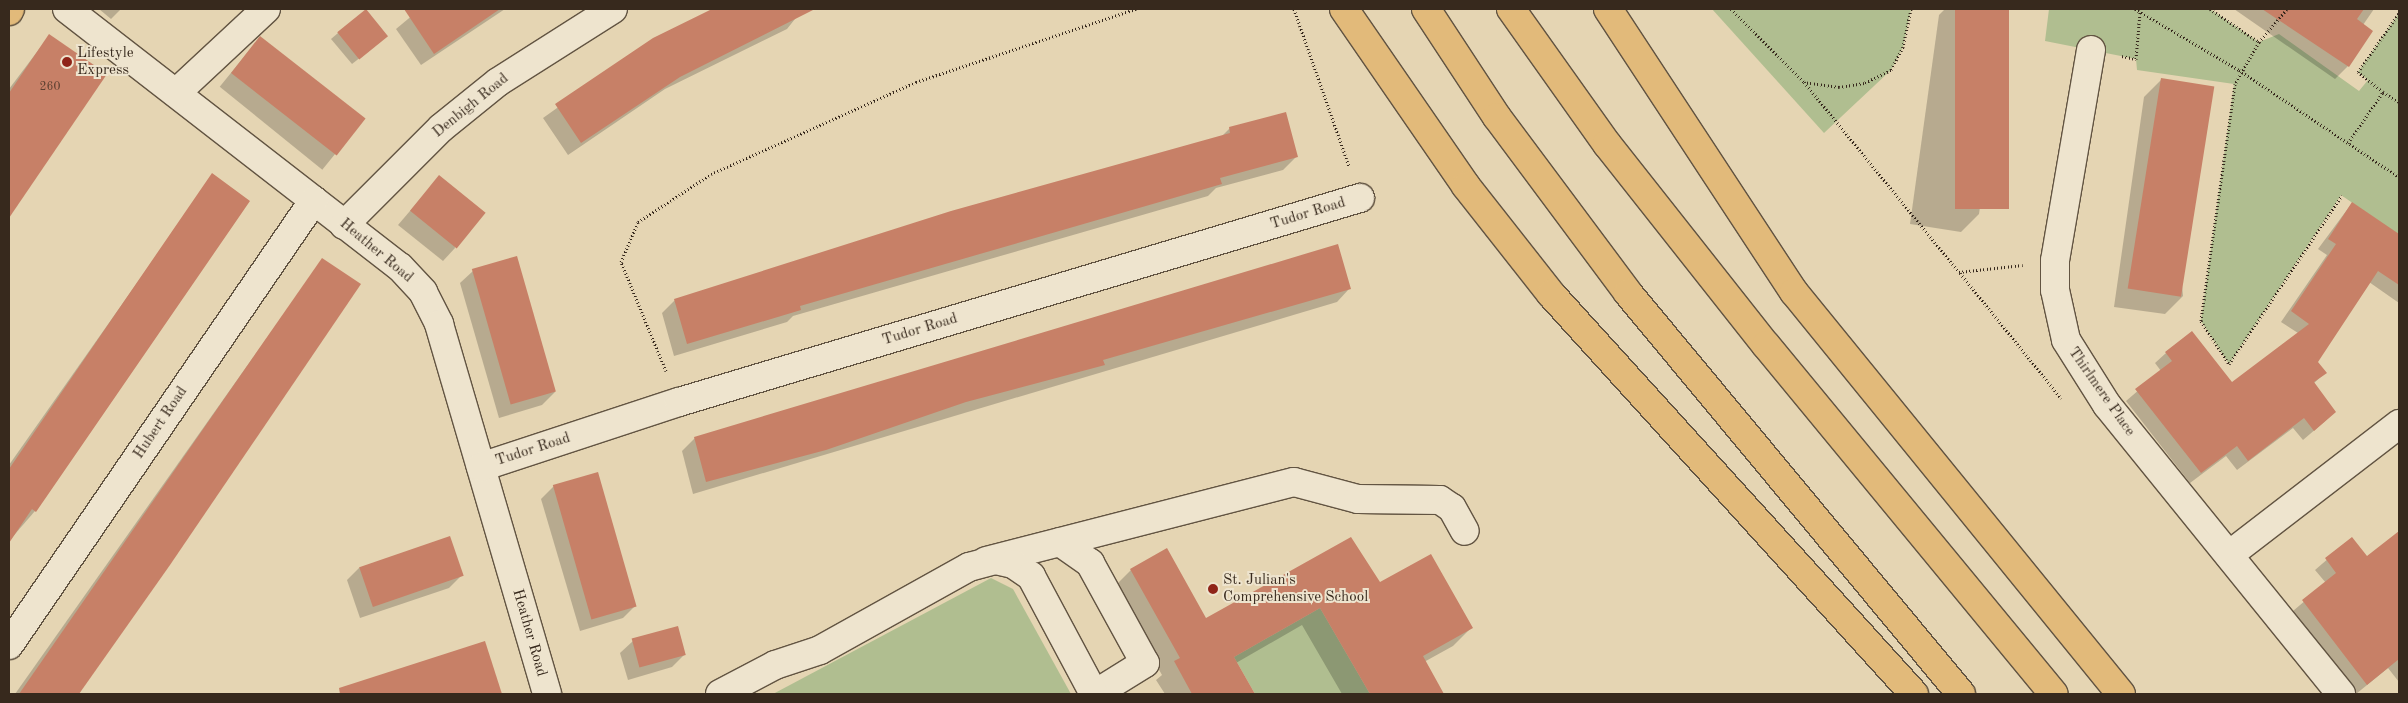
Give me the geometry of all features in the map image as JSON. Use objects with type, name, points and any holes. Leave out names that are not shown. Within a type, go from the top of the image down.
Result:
[{"type":"highway","points":[[1344,9],[1466,186],[1551,294],[1914,694]]},
{"type":"highway","points":[[1426,9],[1498,117],[1628,293],[1961,694]]},
{"type":"highway","points":[[1511,9],[1607,144],[1766,346],[2054,694]]},
{"type":"highway","points":[[1608,9],[1794,292],[2121,694]]},
{"type":"street","name":"Heather Road","points":[[67,9],[400,267],[423,292],[439,324],[547,694]]},
{"type":"street","points":[[176,93],[266,9]]},
{"type":"street","name":"Denbigh Road","points":[[344,224],[441,128],[498,82],[613,9]]},
{"type":"street","name":"Thirlmere Place","points":[[2091,50],[2055,261],[2055,290],[2066,340],[2107,406],[2341,694]]},
{"type":"street","name":"Tudor Road","points":[[481,467],[679,402],[1360,198]]},
{"type":"street","name":"Hubert Road","points":[[9,645],[314,200]]},
{"type":"street","points":[[2229,555],[2399,424]]},
{"type":"street","points":[[720,694],[775,665],[820,650],[986,561],[1294,482],[1358,499],[1440,500],[1452,508],[1465,531]]},
{"type":"street","points":[[986,561],[1013,564],[1030,576],[1094,694],[1145,663],[1090,563],[1060,542]]},
{"type":"path","points":[[679,402],[621,262],[638,222],[711,174],[916,82],[1136,9]]},
{"type":"path","points":[[1294,9],[1360,198]]},
{"type":"path","points":[[1730,9],[1804,82],[2064,401]]},
{"type":"path","points":[[1804,82],[1839,87],[1864,83],[1892,70],[1903,46],[1911,9]]},
{"type":"path","points":[[2135,9],[2239,70],[2399,177]]},
{"type":"path","points":[[2210,9],[2259,42]]},
{"type":"path","points":[[2287,9],[2259,42],[2239,70],[2201,321],[2229,364],[2342,195]]},
{"type":"path","points":[[2091,50],[2136,59],[2140,12]]},
{"type":"path","points":[[2399,13],[2358,72],[2399,102]]},
{"type":"path","points":[[2348,143],[2383,92]]},
{"type":"path","points":[[1959,272],[2055,261]]},
{"type":"green space","points":[[1712,9],[1911,9],[1903,47],[1891,70],[1824,133]]},
{"type":"green space","points":[[2049,9],[2210,9],[2259,42],[2279,34],[2359,91],[2368,80],[2358,72],[2399,13],[2399,235],[2341,195],[2229,364],[2201,321],[2234,84],[2137,70],[2136,59],[2045,41]]},
{"type":"green space","points":[[991,578],[1013,589],[1071,694],[773,694]]},
{"type":"green space","points":[[1320,608],[1370,694],[1255,694],[1234,657]]},
{"type":"building","points":[[366,9],[388,36],[359,59],[337,32]]},
{"type":"building","points":[[404,9],[500,9],[434,54]]},
{"type":"building","points":[[712,9],[815,9],[680,77],[581,143],[555,104],[653,38]]},
{"type":"building","points":[[1955,9],[2009,9],[2009,209],[1955,209]]},
{"type":"building","points":[[2262,9],[2364,9],[2357,19],[2373,31],[2349,67]]},
{"type":"building","points":[[49,34],[107,74],[9,218],[9,93]]},
{"type":"building","points":[[260,36],[366,118],[337,156],[231,73]]},
{"type":"building","points":[[2161,78],[2214,86],[2181,297],[2128,288]]},
{"type":"building","points":[[1286,112],[1298,157],[1220,178],[1222,184],[800,306],[801,310],[687,344],[674,299],[951,211],[1230,133],[1229,127]]},
{"type":"building","points":[[212,173],[250,201],[36,512],[32,509],[9,543],[9,469]]},
{"type":"building","points":[[439,175],[486,213],[457,249],[410,211]]},
{"type":"building","points":[[2352,202],[2399,234],[2399,285],[2378,271],[2318,362],[2327,373],[2314,382],[2336,412],[2314,431],[2304,418],[2248,461],[2237,446],[2201,473],[2135,389],[2172,361],[2165,352],[2192,331],[2232,382],[2309,324],[2291,311],[2336,244],[2328,239]]},
{"type":"building","points":[[1338,244],[1351,289],[1103,360],[1105,365],[966,402],[826,450],[706,482],[694,437]]},
{"type":"building","points":[[517,256],[556,392],[511,404],[472,269]]},
{"type":"building","points":[[322,258],[361,284],[170,565],[79,694],[19,694]]},
{"type":"building","points":[[598,472],[637,607],[591,620],[553,485]]},
{"type":"building","points":[[2399,531],[2399,659],[2367,685],[2302,600],[2336,573],[2325,558],[2352,537],[2367,556]]},
{"type":"building","points":[[450,536],[464,576],[373,607],[359,567]]},
{"type":"building","points":[[1351,537],[1380,582],[1431,554],[1473,628],[1423,656],[1444,694],[1370,694],[1320,608],[1234,657],[1255,694],[1192,694],[1174,661],[1180,658],[1130,569],[1167,548],[1206,618]]},
{"type":"building","points":[[678,626],[686,655],[639,667],[632,638]]},
{"type":"building","points":[[485,641],[502,694],[340,694],[339,688]]},
{"type":"place","name":"Lifestyle Express","points":[[67,62]]},
{"type":"place","name":"St. Julian's Comprehensive School","points":[[1213,589]]}]
